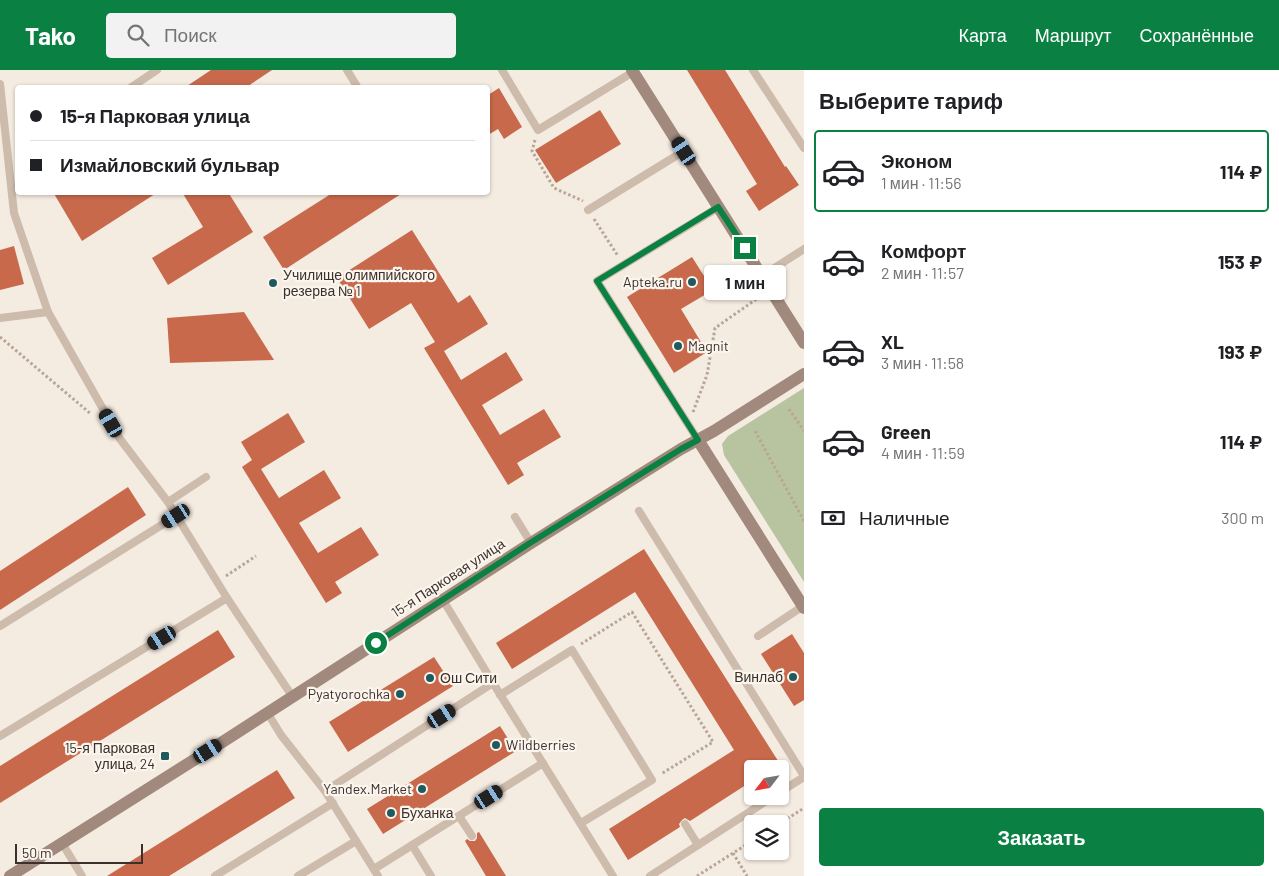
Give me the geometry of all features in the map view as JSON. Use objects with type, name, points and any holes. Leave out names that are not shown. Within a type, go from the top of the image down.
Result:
[{"type":"street","points":[[633,71],[804,343]]},
{"type":"street","name":"15-я Парковая улица","points":[[10,876],[530,543],[804,374]]},
{"type":"street","points":[[698,440],[804,607]]},
{"type":"lane","points":[[134,85],[157,70]]},
{"type":"lane","points":[[347,70],[356,85]]},
{"type":"lane","points":[[502,70],[538,130],[633,71]]},
{"type":"lane","points":[[753,70],[804,148]]},
{"type":"lane","points":[[0,84],[1,110],[14,213],[48,312],[120,439],[168,502],[227,598],[292,696]]},
{"type":"lane","points":[[588,210],[684,151]]},
{"type":"lane","points":[[698,440],[597,281],[718,207]]},
{"type":"lane","points":[[762,276],[804,249]]},
{"type":"lane","points":[[0,318],[48,312]]},
{"type":"lane","points":[[168,502],[206,477]]},
{"type":"lane","points":[[639,511],[804,777],[789,786]]},
{"type":"lane","points":[[0,626],[176,516]]},
{"type":"lane","points":[[514,517],[530,543]]},
{"type":"lane","points":[[0,736],[227,598]]},
{"type":"lane","points":[[443,600],[613,876]]},
{"type":"lane","points":[[758,636],[804,607]]},
{"type":"lane","points":[[500,695],[572,650],[652,780],[581,823]]},
{"type":"lane","points":[[325,790],[493,683]]},
{"type":"lane","points":[[267,712],[281,735],[325,790],[376,873],[412,845],[543,763]]},
{"type":"lane","points":[[215,876],[333,803]]},
{"type":"lane","points":[[650,876],[760,805]]},
{"type":"lane","points":[[459,816],[472,836]]},
{"type":"lane","points":[[685,824],[698,845]]},
{"type":"lane","points":[[298,876],[356,841]]},
{"type":"lane","points":[[62,843],[82,876]]},
{"type":"lane","points":[[412,845],[431,876]]},
{"type":"path","points":[[538,130],[532,151],[554,188],[582,200],[624,265]]},
{"type":"path","points":[[688,424],[707,375],[715,328],[758,298]]},
{"type":"path","points":[[0,337],[97,420]]},
{"type":"path","points":[[789,409],[804,431]]},
{"type":"path","points":[[755,431],[804,521]]},
{"type":"path","points":[[217,581],[256,556]]},
{"type":"path","points":[[572,650],[632,612],[712,742],[652,780]]},
{"type":"path","points":[[789,818],[804,808]]},
{"type":"path","points":[[697,876],[744,846]]},
{"type":"path","points":[[733,853],[747,876]]},
{"type":"green space","points":[[804,388],[804,582],[724,455],[722,444],[728,436]]},
{"type":"building","points":[[211,70],[272,70],[250,85],[188,85]]},
{"type":"building","points":[[687,70],[725,70],[785,167],[799,185],[759,211],[746,191],[757,184]]},
{"type":"building","points":[[499,88],[522,127],[504,139],[498,129],[490,134],[490,94]]},
{"type":"building","points":[[600,110],[621,144],[556,183],[535,150]]},
{"type":"building","points":[[55,195],[153,195],[82,241]]},
{"type":"building","points":[[184,195],[230,195],[253,232],[168,285],[152,258],[203,227]]},
{"type":"building","points":[[329,195],[399,195],[284,270],[263,237]]},
{"type":"building","points":[[412,230],[458,303],[470,295],[488,324],[444,351],[461,380],[506,352],[523,380],[482,405],[500,435],[544,409],[561,437],[517,463],[524,475],[508,485],[424,348],[435,342],[411,303],[369,329],[337,278]]},
{"type":"building","points":[[14,246],[24,284],[0,290],[0,250]]},
{"type":"building","points":[[692,257],[713,290],[681,309],[707,352],[674,373],[627,297]]},
{"type":"building","points":[[244,312],[274,360],[170,363],[167,318]]},
{"type":"building","points":[[288,413],[305,442],[261,469],[279,498],[324,470],[341,498],[299,523],[318,553],[361,527],[379,555],[335,582],[342,593],[326,603],[242,467],[252,460],[241,442]]},
{"type":"building","points":[[128,487],[146,515],[0,610],[0,571]]},
{"type":"building","points":[[644,549],[777,760],[744,760],[744,786],[690,821],[685,818],[679,824],[680,827],[628,860],[609,829],[734,750],[635,592],[512,669],[496,643]]},
{"type":"building","points":[[218,630],[235,657],[0,803],[0,766]]},
{"type":"building","points":[[792,634],[804,653],[804,700],[794,706],[761,654]]},
{"type":"building","points":[[434,657],[453,686],[348,752],[329,722]]},
{"type":"building","points":[[500,726],[516,751],[383,834],[367,809]]},
{"type":"building","points":[[277,770],[295,798],[169,876],[107,876]]},
{"type":"building","points":[[479,832],[506,876],[486,876],[465,841],[467,839],[475,841]]},
{"type":"place","name":"Apteka.ru","points":[[692,282]]},
{"type":"place","name":"Училище олимпийского резерва № 1","points":[[273,283]]},
{"type":"place","name":"Magnit","points":[[678,346]]},
{"type":"place","name":"Винлаб","points":[[793,677]]},
{"type":"place","name":"Ош Сити","points":[[430,678]]},
{"type":"place","name":"Pyatyorochka","points":[[400,694]]},
{"type":"place","name":"Wildberries","points":[[496,745]]},
{"type":"place","name":"15-я Парковая улица, 24","points":[[165,756]]},
{"type":"place","name":"Yandex.Market","points":[[422,789]]},
{"type":"place","name":"Буханка","points":[[391,813]]},
{"type":"route","points":[[376,643],[530,543],[698,440],[597,281],[718,207],[745,248]]}]
